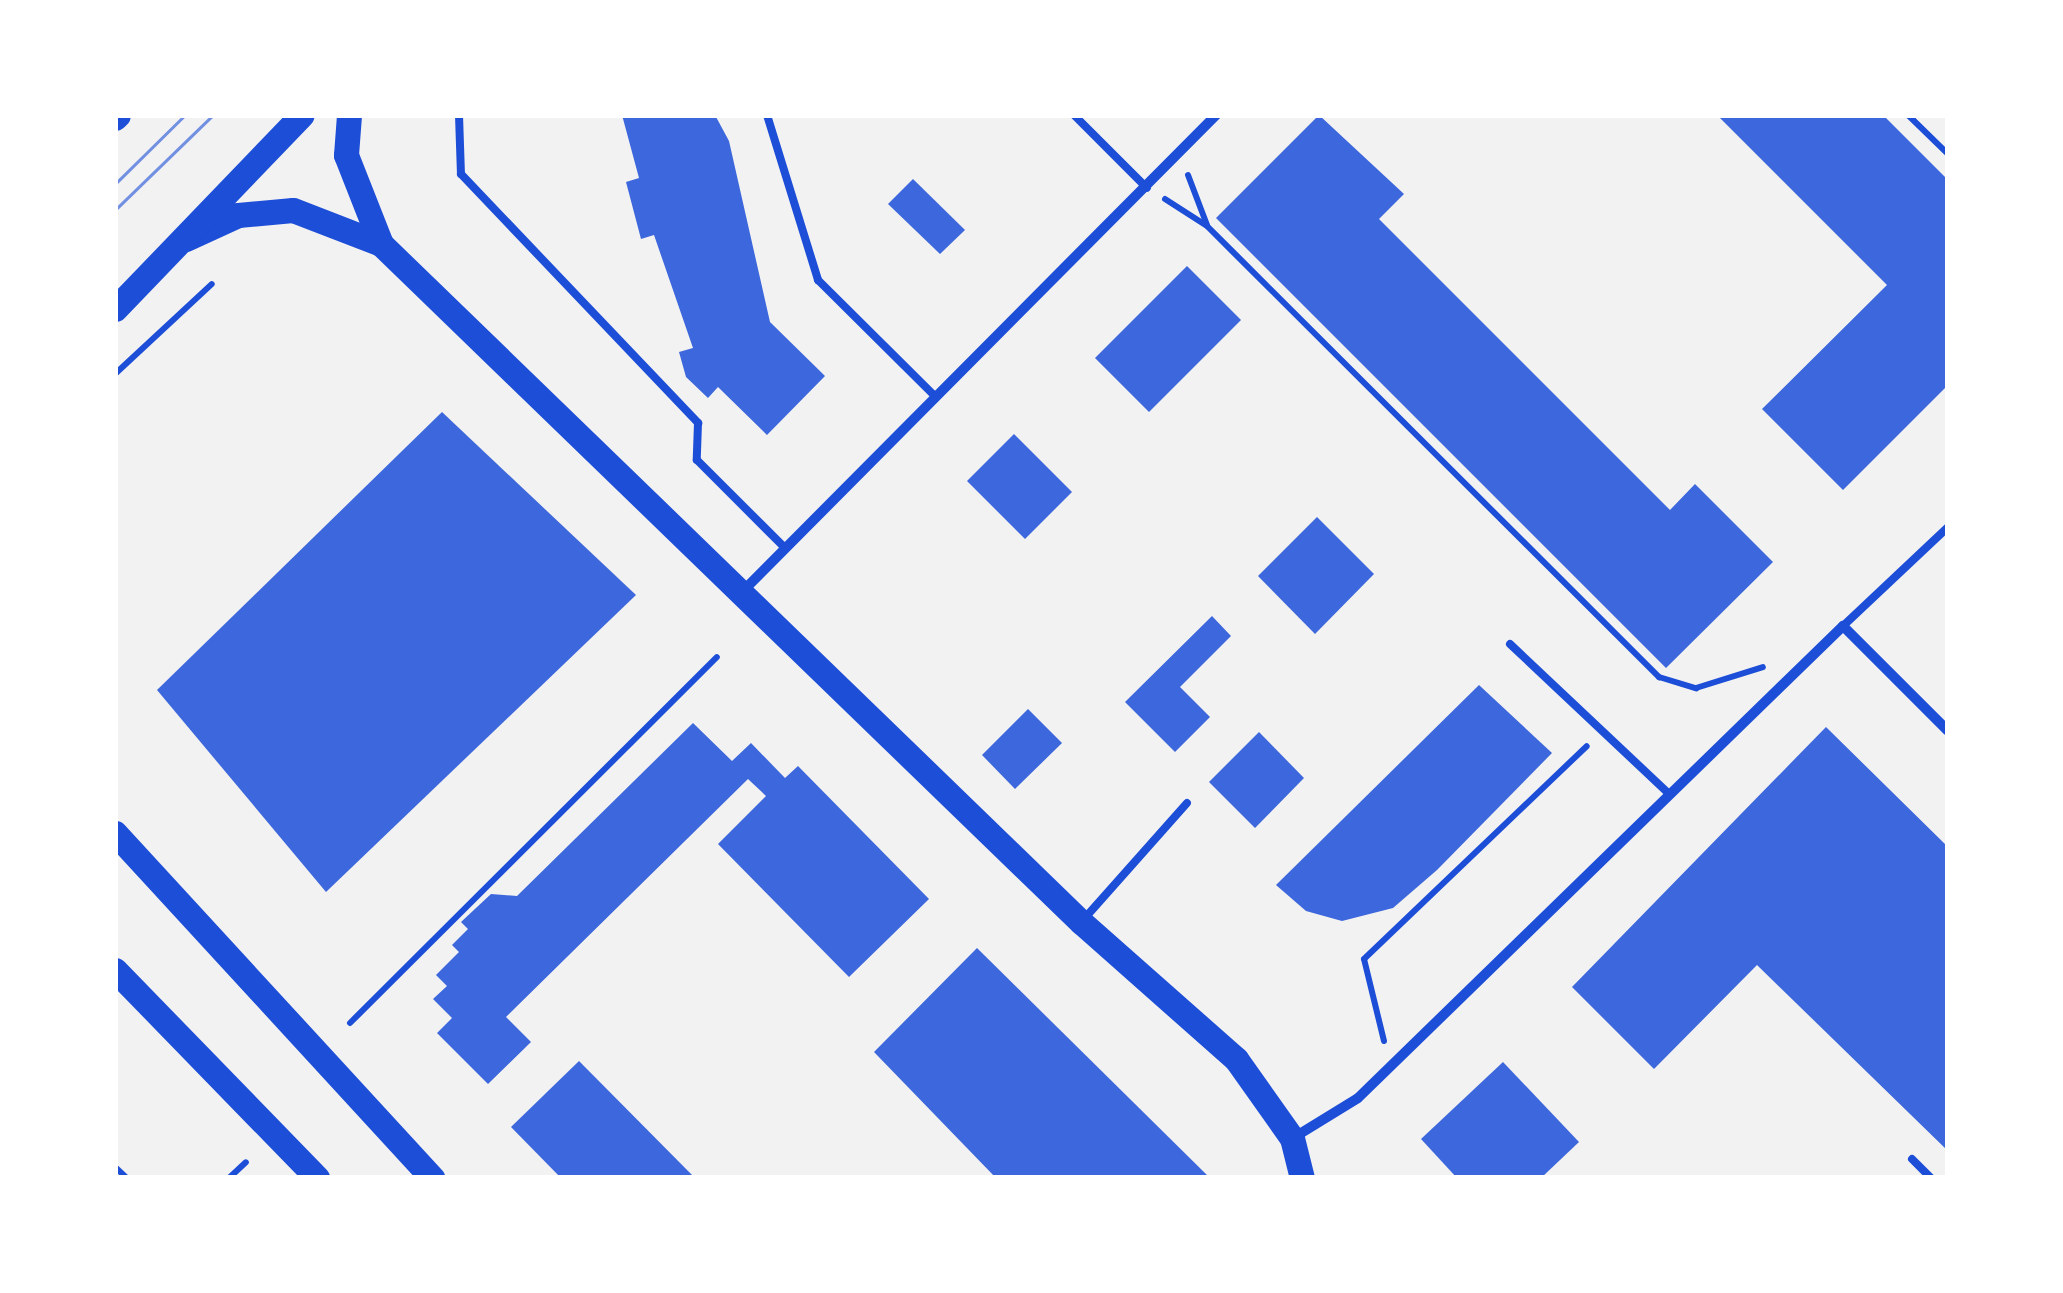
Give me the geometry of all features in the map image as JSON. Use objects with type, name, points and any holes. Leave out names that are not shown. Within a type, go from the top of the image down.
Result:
[{"type":"main road","points":[[115,309],[302,115]]},
{"type":"main road","points":[[349,115],[346,155],[381,244]]},
{"type":"main road","points":[[186,239],[238,215],[293,210],[381,244],[1082,922],[1236,1059],[1292,1138],[1302,1178]]},
{"type":"main road","points":[[115,832],[432,1178]]},
{"type":"main road","points":[[115,970],[317,1178]]},
{"type":"street","points":[[741,593],[1216,115]]},
{"type":"street","points":[[1292,1138],[1390,1065],[1844,626],[1948,731]]},
{"type":"lane","points":[[459,115],[461,174],[698,424],[697,460],[786,548]]},
{"type":"lane","points":[[766,115],[818,280],[936,398]]},
{"type":"lane","points":[[1074,115],[1147,188]]},
{"type":"lane","points":[[1844,626],[1948,527]]},
{"type":"lane","points":[[1510,644],[1670,795]]},
{"type":"lane","points":[[1082,922],[1187,803]]},
{"type":"lane","points":[[1912,1159],[1931,1178]]},
{"type":"path","points":[[1908,115],[1948,154]]},
{"type":"path","points":[[1187,172],[1207,226]]},
{"type":"path","points":[[1147,188],[1207,226],[1658,678],[1696,688],[1826,645]]},
{"type":"path","points":[[115,374],[212,284]]},
{"type":"path","points":[[350,1023],[717,657]]},
{"type":"path","points":[[1390,1065],[1364,959],[1602,732]]},
{"type":"path","points":[[115,1142],[116,1167],[127,1178]]},
{"type":"path","points":[[229,1178],[246,1162]]},
{"type":"building","points":[[622,115],[715,115],[729,141],[770,322],[825,376],[767,435],[718,387],[708,398],[686,377],[679,352],[693,348],[654,235],[641,239],[626,182],[639,178]]},
{"type":"building","points":[[1319,115],[1404,194],[1379,219],[1670,510],[1695,484],[1773,562],[1666,668],[1216,218]]},
{"type":"building","points":[[1717,115],[1883,115],[1948,180],[1948,385],[1843,490],[1762,409],[1887,285]]},
{"type":"building","points":[[913,179],[965,230],[940,254],[888,204]]},
{"type":"building","points":[[1187,266],[1241,320],[1149,412],[1095,358]]},
{"type":"building","points":[[442,412],[636,595],[326,892],[157,690]]},
{"type":"building","points":[[1014,434],[1072,492],[1025,539],[967,481]]},
{"type":"building","points":[[1317,517],[1374,574],[1315,634],[1258,576]]},
{"type":"building","points":[[1212,616],[1231,636],[1180,687],[1210,717],[1175,752],[1125,702]]},
{"type":"building","points":[[1479,685],[1552,753],[1437,870],[1393,908],[1342,921],[1306,911],[1276,885]]},
{"type":"building","points":[[1028,709],[1062,743],[1015,789],[982,755]]},
{"type":"building","points":[[693,723],[732,761],[751,743],[785,778],[798,766],[929,899],[849,977],[718,844],[766,796],[748,779],[506,1017],[531,1042],[488,1084],[437,1033],[452,1018],[433,999],[447,986],[436,975],[459,952],[452,945],[468,929],[461,922],[491,894],[517,896]]},
{"type":"building","points":[[1826,727],[1948,847],[1948,1151],[1757,965],[1654,1069],[1572,987]]},
{"type":"building","points":[[1259,732],[1304,778],[1255,828],[1209,782]]},
{"type":"building","points":[[977,948],[1210,1178],[996,1178],[874,1052]]},
{"type":"building","points":[[579,1061],[695,1178],[561,1178],[511,1127]]},
{"type":"building","points":[[1503,1062],[1579,1142],[1541,1178],[1457,1178],[1421,1139]]},
{"type":"tram line","points":[[115,184],[185,115]]},
{"type":"tram line","points":[[115,210],[213,115]]}]
